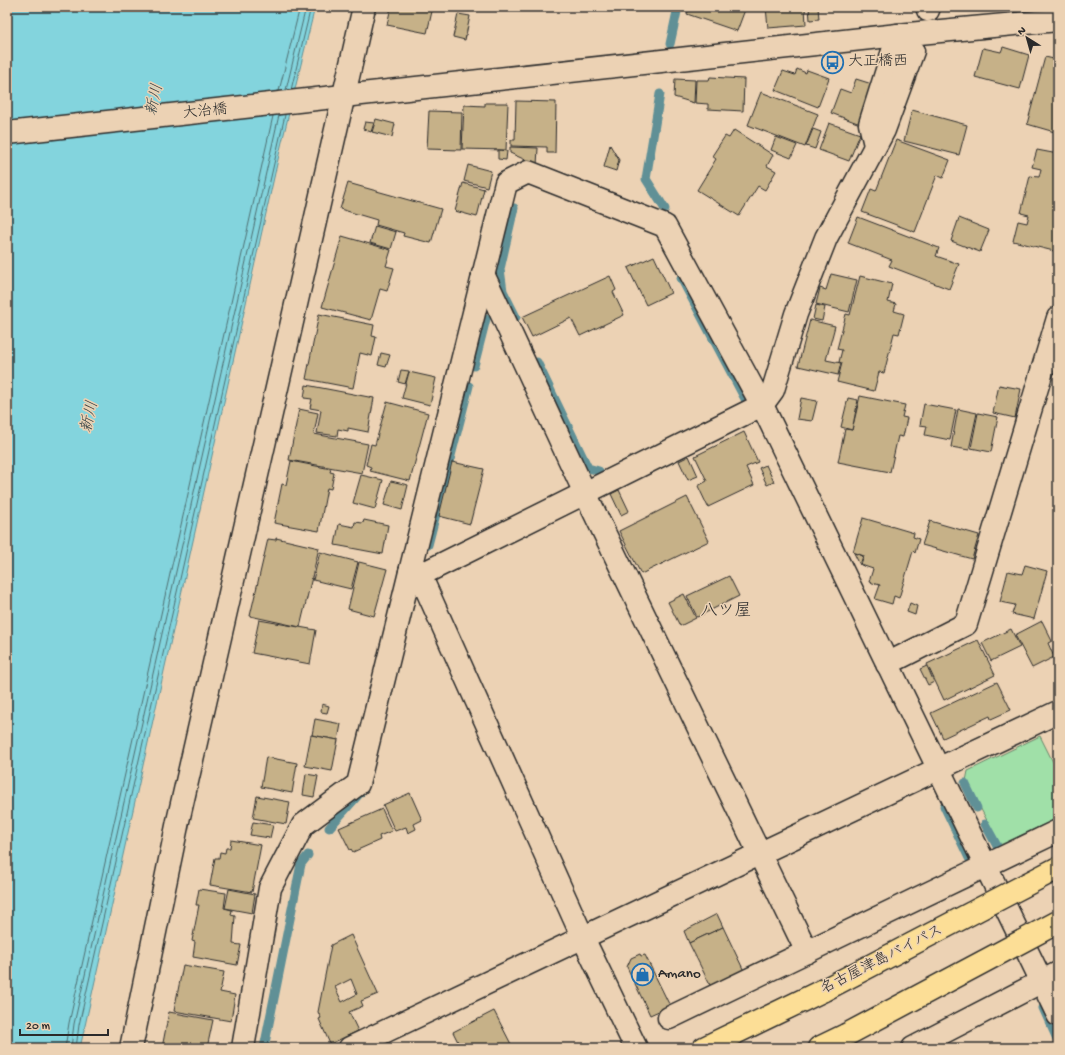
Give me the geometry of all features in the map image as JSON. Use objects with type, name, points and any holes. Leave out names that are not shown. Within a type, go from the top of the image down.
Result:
[{"type":"main road","name":"名古屋津島バイパス","points":[[704,1048],[824,990],[1058,868]]},
{"type":"main road","points":[[820,1048],[1058,922]]},
{"type":"street","points":[[131,1048],[178,821],[338,97],[364,7]]},
{"type":"street","name":"大治橋","points":[[7,133],[898,35],[1058,20]]},
{"type":"street","points":[[876,146],[870,124],[898,35]]},
{"type":"street","points":[[415,574],[585,493],[762,405],[773,390],[796,314],[826,238],[884,130],[913,51]]},
{"type":"street","points":[[244,1048],[270,888],[303,825],[358,784],[415,574],[483,274],[506,183],[528,172],[665,226],[762,405],[986,866],[1050,977],[1058,1015]]},
{"type":"street","points":[[483,274],[585,493],[807,952]]},
{"type":"street","points":[[887,664],[966,624],[1058,318]]},
{"type":"street","points":[[415,574],[636,1048]]},
{"type":"street","points":[[350,1048],[1058,712]]},
{"type":"street","points":[[669,1018],[1058,831]]},
{"type":"street","points":[[912,1048],[1050,977]]},
{"type":"green space","points":[[1040,736],[1058,772],[1058,818],[1000,845],[966,781],[968,771]]},
{"type":"water","name":"新川","points":[[7,7],[315,7],[281,146],[80,1048],[7,1048]]},
{"type":"building","points":[[391,7],[433,7],[427,33],[387,25]]},
{"type":"building","points":[[690,7],[746,7],[737,31],[687,14]]},
{"type":"building","points":[[766,7],[805,7],[806,25],[768,28]]},
{"type":"building","points":[[809,7],[818,7],[819,19],[810,20]]},
{"type":"building","points":[[458,14],[470,16],[465,40],[453,37]]},
{"type":"building","points":[[1003,47],[1029,55],[1020,89],[975,77],[983,48],[1001,52]]},
{"type":"building","points":[[1045,57],[1058,60],[1058,133],[1027,124]]},
{"type":"building","points":[[797,69],[806,73],[807,70],[829,78],[818,107],[775,90],[783,71],[795,75]]},
{"type":"building","points":[[710,77],[744,79],[743,111],[708,109],[708,104],[695,103],[696,80],[709,80]]},
{"type":"building","points":[[675,79],[695,80],[694,103],[674,97]]},
{"type":"building","points":[[856,79],[875,85],[860,124],[831,113],[840,89],[851,93]]},
{"type":"building","points":[[761,92],[818,114],[805,147],[748,125]]},
{"type":"building","points":[[516,101],[556,102],[555,153],[547,153],[547,147],[511,146],[511,140],[515,140]]},
{"type":"building","points":[[485,103],[508,103],[506,150],[462,149],[464,105],[485,106]]},
{"type":"building","points":[[912,110],[967,125],[959,155],[904,141]]},
{"type":"building","points":[[429,111],[462,112],[461,150],[427,149]]},
{"type":"building","points":[[376,119],[395,124],[392,137],[372,132]]},
{"type":"building","points":[[365,122],[374,123],[371,132],[363,129]]},
{"type":"building","points":[[829,123],[860,134],[849,161],[819,150]]},
{"type":"building","points":[[813,129],[821,132],[815,149],[806,146]]},
{"type":"building","points":[[734,130],[773,155],[767,166],[776,171],[765,190],[758,186],[739,216],[697,190],[716,159],[712,156],[725,136],[729,138]]},
{"type":"building","points":[[776,137],[797,145],[791,158],[771,150]]},
{"type":"building","points":[[896,140],[950,160],[943,178],[937,175],[915,232],[862,212],[871,189],[876,191]]},
{"type":"building","points":[[610,145],[619,160],[616,171],[604,167]]},
{"type":"building","points":[[510,147],[538,148],[537,165],[510,153]]},
{"type":"building","points":[[498,150],[507,151],[506,160],[498,159]]},
{"type":"building","points":[[1037,150],[1058,154],[1058,252],[1013,241],[1018,221],[1027,223],[1029,215],[1021,213],[1030,176],[1039,177],[1041,169],[1032,167]]},
{"type":"building","points":[[468,165],[491,171],[487,187],[464,181]]},
{"type":"building","points":[[348,183],[441,209],[431,243],[403,236],[404,233],[376,225],[377,220],[340,209]]},
{"type":"building","points":[[463,183],[484,189],[477,217],[455,211]]},
{"type":"building","points":[[858,217],[939,248],[936,256],[959,264],[949,289],[889,266],[892,260],[848,243]]},
{"type":"building","points":[[959,218],[989,230],[980,252],[951,241]]},
{"type":"building","points":[[375,226],[396,232],[391,249],[370,243]]},
{"type":"building","points":[[342,236],[391,250],[386,266],[394,268],[387,291],[380,289],[371,320],[322,307]]},
{"type":"building","points":[[654,256],[671,293],[646,305],[628,268]]},
{"type":"building","points":[[831,274],[857,280],[849,312],[816,304],[820,288],[826,290]]},
{"type":"building","points":[[610,276],[616,290],[613,292],[624,315],[580,336],[571,318],[532,337],[522,317]]},
{"type":"building","points":[[860,276],[892,284],[888,302],[896,304],[894,311],[904,314],[899,334],[894,333],[884,373],[879,372],[874,391],[837,382],[842,363],[839,362],[842,350],[837,349],[846,314],[850,315]]},
{"type":"building","points":[[816,305],[825,307],[822,321],[813,319]]},
{"type":"building","points":[[319,314],[374,325],[372,336],[376,337],[372,356],[360,353],[353,388],[306,379]]},
{"type":"building","points":[[810,320],[835,326],[826,360],[841,363],[838,375],[798,366]]},
{"type":"building","points":[[381,353],[390,355],[386,367],[378,365]]},
{"type":"building","points":[[401,370],[409,371],[405,384],[398,382]]},
{"type":"building","points":[[409,372],[436,378],[430,405],[402,398]]},
{"type":"building","points":[[306,385],[374,398],[368,432],[348,428],[348,431],[338,429],[337,436],[317,433],[321,410],[310,408],[312,399],[304,398]]},
{"type":"building","points":[[999,385],[1021,389],[1015,418],[993,413]]},
{"type":"building","points":[[860,396],[905,405],[902,417],[907,418],[903,437],[898,436],[890,472],[838,462],[845,429],[852,430]]},
{"type":"building","points":[[801,398],[817,401],[812,421],[797,419]]},
{"type":"building","points":[[848,398],[858,400],[852,430],[841,427]]},
{"type":"building","points":[[387,402],[428,413],[410,481],[370,471],[371,467],[366,465],[371,444],[375,445]]},
{"type":"building","points":[[924,404],[956,410],[950,440],[925,435],[927,426],[920,425]]},
{"type":"building","points":[[299,409],[318,413],[314,434],[368,444],[362,473],[289,460]]},
{"type":"building","points":[[958,409],[977,413],[969,450],[951,447]]},
{"type":"building","points":[[978,413],[998,417],[991,452],[971,448]]},
{"type":"building","points":[[744,432],[758,462],[746,467],[754,485],[708,507],[698,486],[707,481],[695,456]]},
{"type":"building","points":[[689,456],[698,476],[688,480],[679,461]]},
{"type":"building","points":[[291,461],[331,469],[330,472],[334,473],[331,489],[327,488],[319,531],[274,523],[282,484],[286,485]]},
{"type":"building","points":[[452,462],[484,469],[470,524],[439,516]]},
{"type":"building","points":[[766,465],[774,482],[767,485],[759,468]]},
{"type":"building","points":[[361,475],[383,480],[375,509],[353,503]]},
{"type":"building","points":[[391,481],[408,485],[402,510],[384,505]]},
{"type":"building","points":[[619,490],[629,511],[621,515],[611,494]]},
{"type":"building","points":[[687,497],[709,541],[641,574],[619,531]]},
{"type":"building","points":[[863,518],[914,533],[913,537],[919,539],[915,553],[913,551],[899,598],[894,596],[892,604],[875,599],[880,585],[869,582],[873,569],[861,565],[864,556],[853,552]]},
{"type":"building","points":[[364,520],[388,525],[383,554],[335,545],[339,524],[354,527],[355,522],[363,523]]},
{"type":"building","points":[[930,521],[979,535],[972,559],[922,545]]},
{"type":"building","points":[[276,538],[319,548],[300,627],[250,616],[268,539],[276,540]]},
{"type":"building","points":[[320,552],[358,562],[351,589],[313,580]]},
{"type":"building","points":[[854,553],[863,556],[860,565]]},
{"type":"building","points":[[359,562],[387,569],[374,616],[348,609]]},
{"type":"building","points":[[1025,565],[1047,571],[1034,619],[1012,614],[1015,605],[1000,602],[1008,571],[1022,574]]},
{"type":"building","points":[[729,576],[739,596],[697,617],[687,596]]},
{"type":"building","points":[[684,594],[696,618],[680,626],[668,602]]},
{"type":"building","points":[[910,603],[917,606],[915,615],[907,612]]},
{"type":"building","points":[[259,620],[316,630],[310,664],[252,653]]},
{"type":"building","points":[[1042,621],[1052,641],[1048,643],[1054,657],[1032,668],[1015,635]]},
{"type":"building","points":[[1011,629],[1020,647],[991,661],[982,643]]},
{"type":"building","points":[[978,640],[995,675],[944,700],[927,664]]},
{"type":"building","points":[[927,666],[934,682],[928,685],[920,669]]},
{"type":"building","points":[[997,682],[1011,710],[991,719],[990,716],[943,738],[931,713]]},
{"type":"building","points":[[322,704],[329,706],[327,713],[321,712]]},
{"type":"building","points":[[315,719],[341,724],[338,740],[312,735]]},
{"type":"building","points":[[311,735],[338,740],[332,771],[305,766]]},
{"type":"building","points":[[266,757],[297,763],[292,793],[261,787]]},
{"type":"building","points":[[306,774],[318,776],[314,797],[303,795]]},
{"type":"building","points":[[410,793],[422,820],[414,824],[416,829],[408,833],[406,827],[395,831],[383,805]]},
{"type":"building","points":[[257,796],[290,802],[286,824],[253,818]]},
{"type":"building","points":[[382,809],[392,831],[379,836],[380,840],[353,852],[351,849],[350,850],[339,828]]},
{"type":"building","points":[[253,822],[273,825],[270,838],[250,835]]},
{"type":"building","points":[[231,840],[261,845],[252,892],[210,885],[215,858],[219,858],[220,852],[225,853],[226,848],[230,848]]},
{"type":"building","points":[[199,889],[226,893],[224,908],[232,910],[231,915],[235,916],[233,944],[241,945],[237,965],[193,957],[195,942],[192,941],[199,905],[196,905]]},
{"type":"building","points":[[229,889],[255,894],[252,913],[225,908]]},
{"type":"building","points":[[717,914],[723,927],[689,943],[684,931]]},
{"type":"building","points":[[723,927],[744,971],[711,987],[689,943]]},
{"type":"building","points":[[351,935],[378,994],[361,1001],[363,1006],[349,1012],[358,1031],[330,1044],[319,1019],[321,1018],[318,1012],[331,945]],"holes":[[[351,979],[357,994],[342,1002],[335,987]]]},
{"type":"building","points":[[640,954],[641,956],[645,955],[670,1006],[650,1015],[627,967],[631,958]]},
{"type":"building","points":[[183,965],[224,972],[220,992],[235,995],[231,1021],[174,1011]]},
{"type":"building","points":[[494,1011],[513,1048],[461,1048],[453,1032]]},
{"type":"building","points":[[169,1012],[213,1020],[207,1048],[162,1048]]},
{"type":"waterway","points":[[670,44],[678,7]]},
{"type":"waterway","points":[[660,94],[646,179],[665,209]]},
{"type":"waterway","points":[[514,208],[500,269],[503,291],[516,317]]},
{"type":"waterway","points":[[681,278],[745,399]]},
{"type":"waterway","points":[[474,366],[486,319]]},
{"type":"waterway","points":[[537,362],[588,468],[599,471]]},
{"type":"waterway","points":[[428,545],[469,386]]},
{"type":"waterway","points":[[965,783],[977,808]]},
{"type":"waterway","points":[[329,828],[361,792]]},
{"type":"waterway","points":[[944,806],[969,858]]},
{"type":"waterway","points":[[985,824],[997,846]]},
{"type":"waterway","points":[[264,1048],[301,864],[308,855]]},
{"type":"waterway","points":[[1043,1008],[1058,1041]]},
{"type":"place","name":"大正橋西","points":[[833,62]]},
{"type":"place","name":"Amano","points":[[642,974]]},
{"type":"district","name":"八ツ屋","points":[[726,612]]}]
